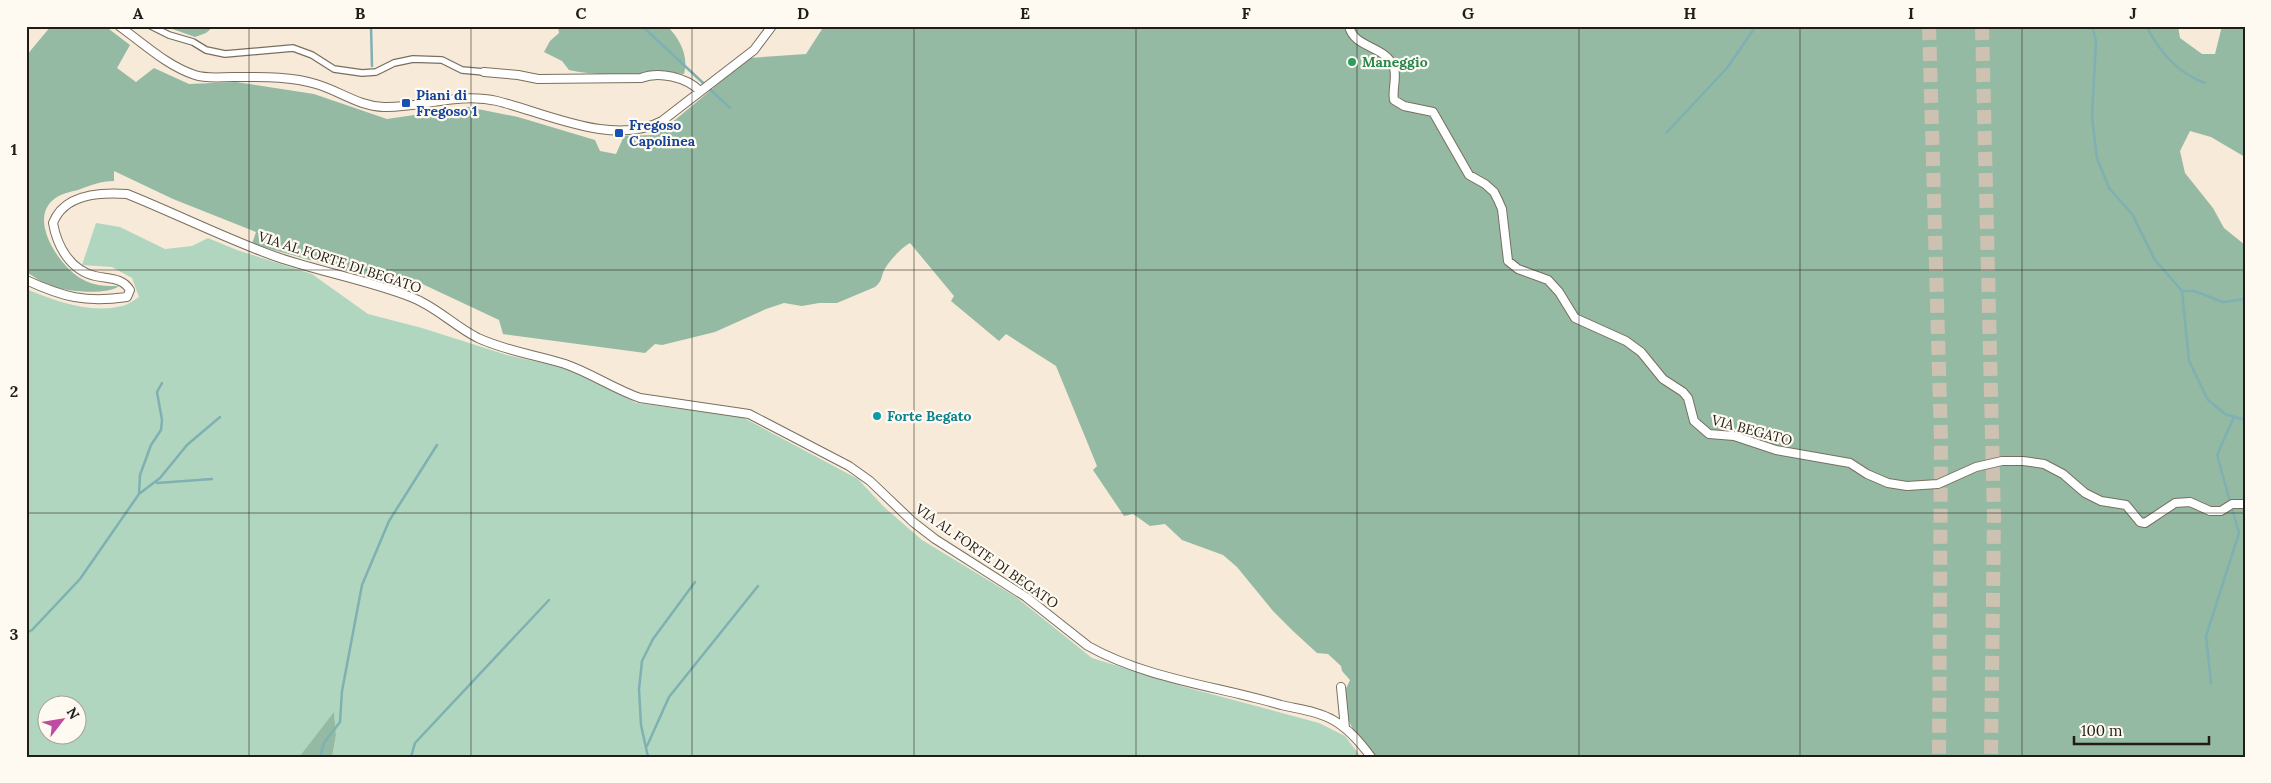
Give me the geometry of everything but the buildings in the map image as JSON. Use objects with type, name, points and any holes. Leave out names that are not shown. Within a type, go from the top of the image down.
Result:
[{"type":"street","points":[[119,26],[175,66],[196,76],[273,77],[298,80],[317,84],[355,102],[372,106],[386,107],[450,99],[476,98],[495,100],[582,126],[632,130],[650,127],[662,120],[759,46],[772,26]]},
{"type":"street","points":[[151,26],[169,35],[193,42],[206,50],[225,54],[293,48],[312,55],[334,68],[362,73],[376,72],[394,63],[413,59],[442,60],[462,70],[518,74],[538,79],[641,78],[650,74],[656,74],[694,85],[700,91]]},
{"type":"street","name":"VIA BEGATO","points":[[1349,26],[1357,40],[1382,52],[1394,67],[1396,77],[1394,100],[1404,106],[1432,112],[1469,175],[1494,192],[1502,209],[1508,261],[1518,269],[1548,280],[1559,292],[1575,318],[1626,341],[1641,352],[1663,379],[1683,392],[1688,398],[1694,420],[1709,434],[1734,436],[1776,450],[1850,463],[1867,474],[1888,483],[1907,486],[1938,484],[1976,467],[2002,461],[2044,464],[2063,474],[2085,493],[2101,501],[2126,505],[2140,522],[2146,523],[2175,503],[2190,502],[2210,511],[2221,511],[2232,504],[2245,504]]},
{"type":"street","name":"VIA AL FORTE DI BEGATO","points":[[26,280],[47,290],[79,299],[126,298],[130,290],[122,282],[93,275],[71,262],[55,232],[53,223],[58,211],[70,202],[90,195],[127,194],[278,257],[374,284],[412,297],[433,307],[476,337],[493,345],[564,364],[594,375],[625,393],[640,398],[755,416],[860,473],[928,533],[1003,580],[1088,646],[1157,673],[1252,696],[1331,718],[1345,728],[1371,757]]},
{"type":"street","points":[[1341,687],[1345,728]]},
{"type":"green space","points":[[51,26],[105,26],[130,45],[117,68],[136,82],[154,68],[189,84],[236,82],[314,94],[387,119],[468,107],[518,117],[595,140],[600,151],[616,154],[624,136],[653,135],[675,120],[749,58],[806,54],[824,26],[2178,26],[2180,38],[2202,54],[2215,54],[2222,26],[2245,26],[2245,157],[2211,137],[2190,131],[2180,151],[2185,173],[2213,208],[2224,228],[2245,245],[2245,757],[1375,757],[1354,731],[1346,716],[1345,691],[1350,680],[1342,671],[1341,666],[1328,654],[1317,653],[1293,631],[1273,611],[1237,567],[1223,555],[1182,540],[1165,524],[1150,526],[1133,514],[1124,516],[1093,470],[1097,466],[1056,366],[1006,334],[999,341],[951,301],[954,296],[910,243],[890,261],[884,270],[880,282],[875,287],[837,303],[819,303],[802,306],[784,303],[715,332],[662,345],[655,344],[645,353],[503,334],[499,320],[416,281],[401,277],[393,283],[252,244],[256,232],[173,199],[114,171],[114,181],[96,184],[65,193],[55,198],[46,209],[44,220],[50,243],[65,265],[74,273],[91,283],[104,286],[119,286],[105,291],[85,292],[57,288],[44,283],[26,272],[26,56]]},
{"type":"green space","points":[[164,26],[214,26],[206,33],[195,37]]},
{"type":"green space","points":[[558,26],[667,26],[676,36],[682,48],[685,61],[684,74],[597,74],[569,70],[562,61],[544,52],[550,41],[559,33]]},
{"type":"green space","points":[[96,223],[120,227],[165,249],[192,246],[208,238],[237,250],[312,274],[368,314],[422,328],[507,355],[561,367],[600,383],[636,403],[742,417],[858,479],[884,507],[922,540],[1016,597],[1092,658],[1185,687],[1319,723],[1345,736],[1361,757],[332,757],[336,735],[334,713],[299,757],[26,757],[26,289],[61,302],[85,307],[110,308],[129,304],[139,297],[132,278],[112,267],[82,265]]},
{"type":"green space","points":[[334,712],[336,735],[332,757],[299,757]]},
{"type":"waterway","points":[[371,26],[372,66]]},
{"type":"waterway","points":[[642,26],[730,108]]},
{"type":"waterway","points":[[1667,132],[1727,68],[1756,26]]},
{"type":"waterway","points":[[2092,26],[2096,41],[2092,117],[2097,158],[2109,188],[2132,214],[2155,260],[2182,291],[2189,361],[2208,400],[2225,414],[2245,420]]},
{"type":"waterway","points":[[2146,26],[2157,45],[2170,61],[2186,73],[2205,83]]},
{"type":"waterway","points":[[2182,291],[2194,291],[2223,302],[2245,299]]},
{"type":"waterway","points":[[139,494],[140,475],[151,445],[161,430],[162,420],[157,392],[162,383]]},
{"type":"waterway","points":[[26,633],[32,630],[80,579],[139,494],[160,478],[187,445],[220,417]]},
{"type":"waterway","points":[[2211,683],[2206,636],[2239,533],[2217,455],[2234,417]]},
{"type":"waterway","points":[[320,757],[324,743],[340,722],[342,691],[362,585],[389,521],[437,445]]},
{"type":"waterway","points":[[157,483],[212,479]]},
{"type":"waterway","points":[[648,757],[641,725],[639,689],[642,661],[653,639],[695,582]]},
{"type":"waterway","points":[[647,746],[669,697],[758,586]]},
{"type":"waterway","points":[[411,757],[415,743],[549,600]]},
{"type":"tunnel","points":[[1929,26],[1941,439],[1939,757]]},
{"type":"tunnel","points":[[1982,26],[1994,517],[1991,757]]},
{"type":"place","name":"Maneggio","points":[[1352,62]]},
{"type":"place","name":"Piani di Fregoso 1","points":[[406,103]]},
{"type":"place","name":"Fregoso Capolinea","points":[[619,133]]},
{"type":"place","name":"Forte Begato","points":[[877,416]]}]
